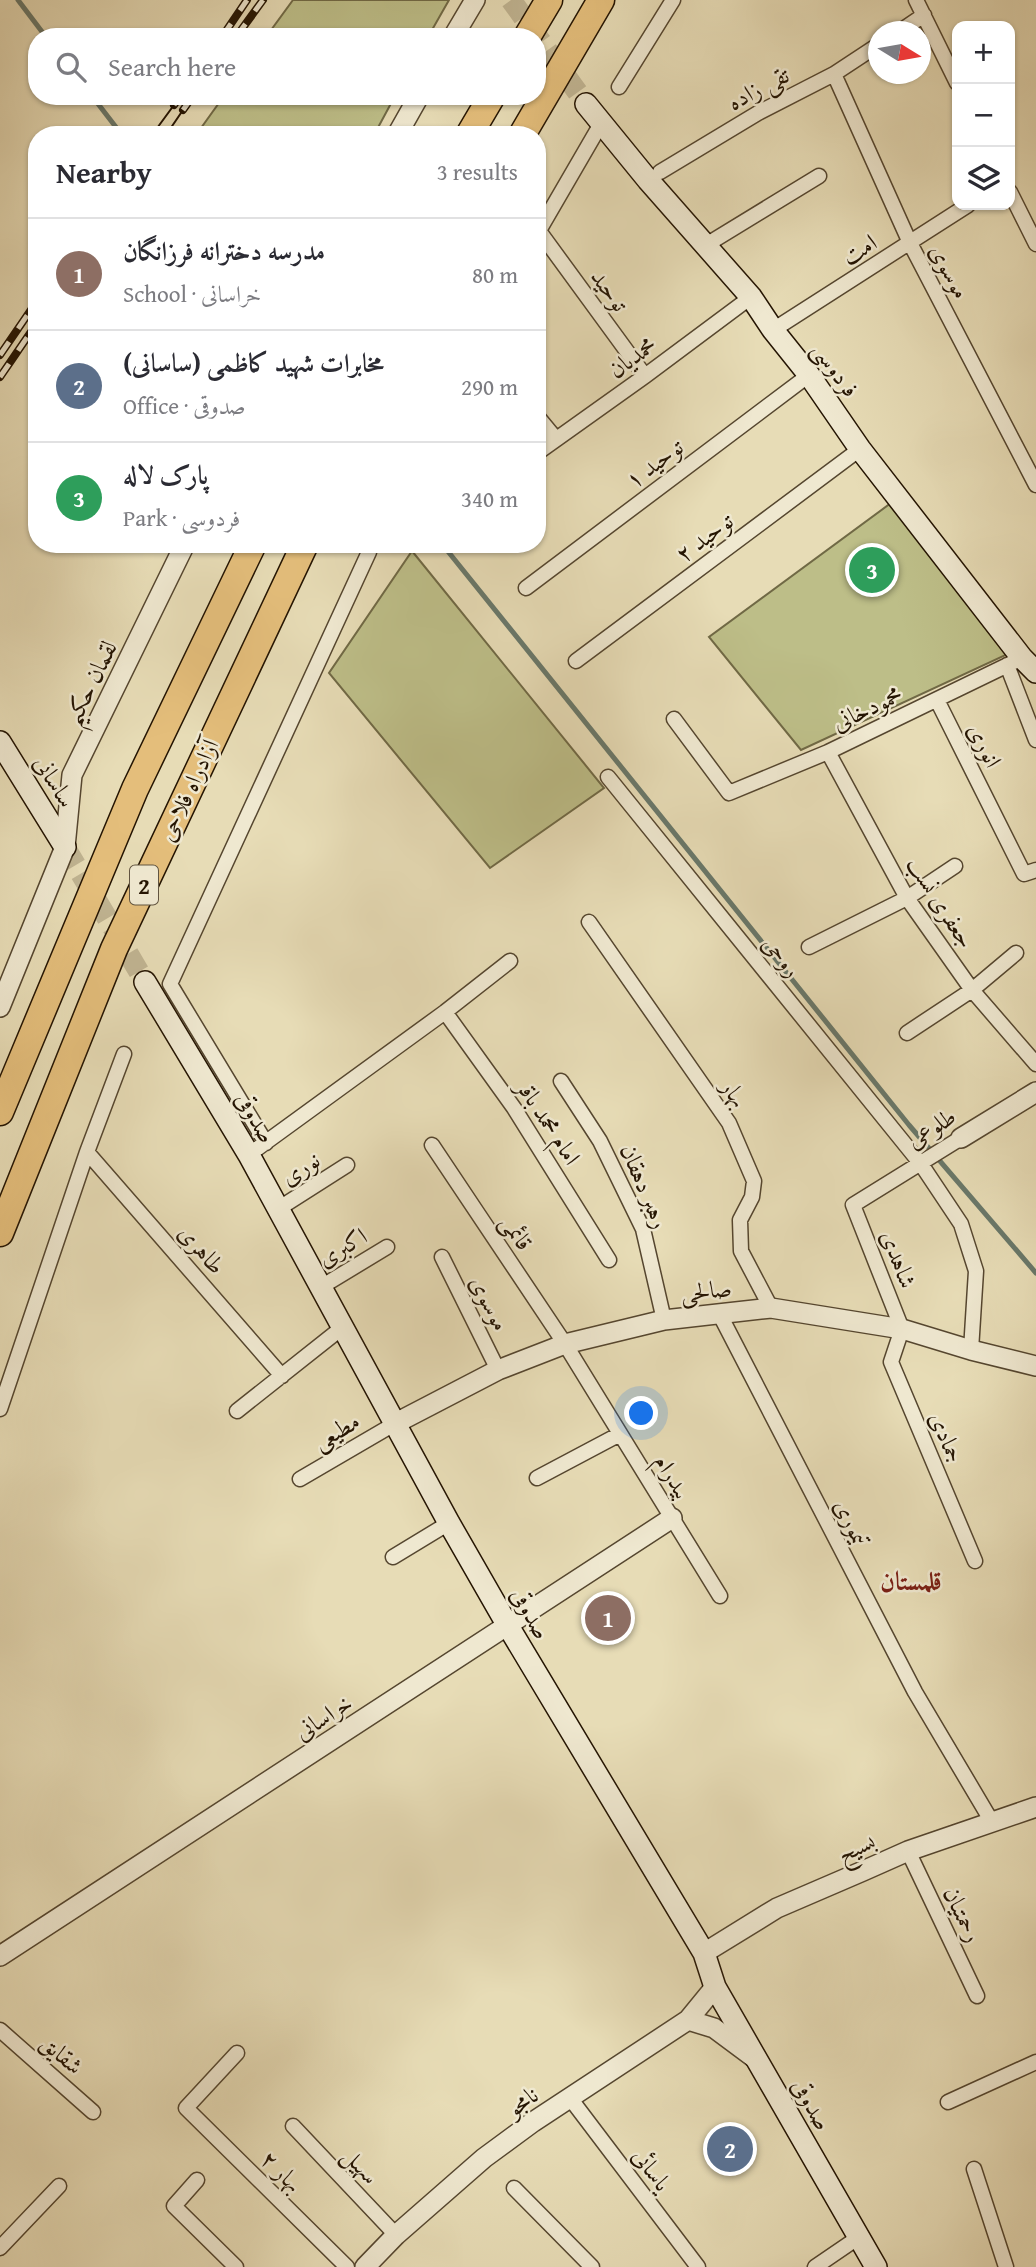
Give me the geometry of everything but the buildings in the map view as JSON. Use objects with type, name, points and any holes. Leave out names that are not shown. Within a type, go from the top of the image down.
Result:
[{"type":"highway","points":[[532,28],[549,0]]},
{"type":"highway","points":[[546,94],[601,0]]},
{"type":"highway","points":[[474,126],[487,105]]},
{"type":"highway","points":[[527,126],[540,105]]},
{"type":"highway","name":"آزادراه فلاحی","points":[[0,1112],[135,789],[249,553]]},
{"type":"highway","name":"آزادراه فلاحی","points":[[0,1233],[114,949],[300,553]]},
{"type":"main road","name":"فردوسی","points":[[586,104],[648,180],[751,297],[1021,665]]},
{"type":"main road","name":"ساسانی","points":[[0,742],[65,847]]},
{"type":"main road","name":"صدوقی","points":[[145,982],[257,1149],[278,1209],[449,1523],[704,1953],[715,1987],[876,2267]]},
{"type":"street","points":[[458,28],[475,0]]},
{"type":"street","points":[[619,87],[673,0]]},
{"type":"street","points":[[916,0],[952,72]]},
{"type":"street","points":[[916,21],[925,15]]},
{"type":"street","name":"تقی زاده","points":[[660,172],[758,113],[834,74],[868,52]]},
{"type":"street","name":"موسوی","points":[[834,74],[910,243],[1036,485]]},
{"type":"street","points":[[402,126],[414,105]]},
{"type":"street","points":[[546,219],[602,122]]},
{"type":"street","points":[[706,245],[819,176]]},
{"type":"street","points":[[1015,202],[1036,244]]},
{"type":"street","name":"امت","points":[[773,330],[960,210]]},
{"type":"street","name":"توحید","points":[[546,244],[645,376]]},
{"type":"street","name":"محمدیان","points":[[546,446],[751,297]]},
{"type":"street","name":"توحید ۱","points":[[526,588],[809,375]]},
{"type":"street","points":[[546,427],[556,439]]},
{"type":"street","name":"توحید ۲","points":[[576,661],[860,449]]},
{"type":"street","name":"لقمان حکیم","points":[[0,1007],[65,847],[72,775],[181,553]]},
{"type":"street","points":[[369,553],[170,984],[257,1149],[445,1012],[510,961]]},
{"type":"street","points":[[1021,665],[1036,740]]},
{"type":"street","name":"محمودخانی","points":[[674,719],[729,793],[828,752],[937,700],[1021,665]]},
{"type":"street","name":"انوری","points":[[937,700],[1024,874],[1036,870]]},
{"type":"street","name":"جعفری نسب","points":[[828,752],[907,898],[972,990],[1036,1063]]},
{"type":"street","name":"روحی","points":[[608,777],[921,1164],[961,1224],[976,1271],[971,1350]]},
{"type":"street","points":[[809,947],[907,898],[955,866]]},
{"type":"street","name":"بهار","points":[[589,922],[729,1123],[754,1181],[752,1197],[740,1220],[741,1251],[771,1308]]},
{"type":"street","points":[[906,1033],[972,990],[1016,953]]},
{"type":"street","name":"امام محمد باقر","points":[[445,1012],[514,1108],[609,1260]]},
{"type":"street","points":[[0,1409],[87,1152],[124,1054]]},
{"type":"street","name":"رهبر دهقان","points":[[561,1081],[600,1141],[643,1229],[664,1320]]},
{"type":"street","name":"طلوعی","points":[[853,1205],[1036,1092]]},
{"type":"street","name":"قائمی","points":[[432,1145],[565,1344]]},
{"type":"street","name":"طاهری","points":[[87,1152],[282,1376]]},
{"type":"street","name":"نوری","points":[[278,1209],[347,1165]]},
{"type":"street","name":"شاهدی","points":[[853,1205],[902,1329]]},
{"type":"street","name":"اکبری","points":[[321,1287],[387,1247]]},
{"type":"street","name":"موسوی","points":[[442,1257],[498,1370]]},
{"type":"street","name":"صالحی","points":[[396,1423],[498,1370],[565,1344],[664,1320],[771,1308],[902,1329],[1036,1367]]},
{"type":"street","name":"تیموری","points":[[719,1313],[915,1692],[992,1822]]},
{"type":"street","points":[[237,1411],[343,1327]]},
{"type":"street","name":"جمادی","points":[[902,1329],[891,1362],[975,1561]]},
{"type":"street","name":"بیدرام","points":[[565,1344],[720,1596]]},
{"type":"street","name":"مطیعی","points":[[300,1479],[396,1423]]},
{"type":"street","points":[[537,1478],[620,1434]]},
{"type":"street","name":"خراسانی","points":[[0,1956],[672,1518]]},
{"type":"street","points":[[393,1557],[449,1523]]},
{"type":"street","name":"بسیح","points":[[704,1953],[777,1908],[908,1851],[1035,1810]]},
{"type":"street","name":"رحمتیان","points":[[908,1851],[977,1996]]},
{"type":"street","name":"نامجو","points":[[365,2267],[484,2158],[688,2020],[715,1987]]},
{"type":"street","points":[[688,2020],[715,2028],[756,2060]]},
{"type":"street","name":"شقایق","points":[[0,2030],[93,2112]]},
{"type":"street","name":"بهار ۲","points":[[237,2053],[186,2108],[347,2267]]},
{"type":"street","points":[[948,2102],[1036,2062]]},
{"type":"street","name":"یاسائی","points":[[570,2098],[698,2267]]},
{"type":"street","name":"سهیل","points":[[293,2126],[397,2235]]},
{"type":"street","points":[[974,2169],[1006,2267]]},
{"type":"street","points":[[197,2180],[174,2206],[236,2267]]},
{"type":"street","points":[[0,2248],[59,2186]]},
{"type":"street","points":[[514,2188],[592,2267]]},
{"type":"street","points":[[815,2267],[859,2237]]},
{"type":"green space","points":[[293,0],[449,0],[433,28],[273,28]]},
{"type":"green space","points":[[218,105],[390,105],[379,126],[202,126]]},
{"type":"green space","points":[[891,503],[1010,653],[801,750],[709,637]]},
{"type":"green space","points":[[411,553],[414,553],[604,788],[490,868],[329,673]]},
{"type":"waterway","points":[[18,0],[39,28]]},
{"type":"waterway","points":[[99,105],[115,126]]},
{"type":"waterway","points":[[449,553],[909,1125],[1036,1273]]},
{"type":"tunnel","points":[[511,0],[531,28]]},
{"type":"tunnel","points":[[546,49],[586,104]]},
{"type":"tunnel","points":[[65,847],[145,982]]},
{"type":"tram line","points":[[159,126],[174,105]]},
{"type":"tram line","points":[[172,126],[183,110]]},
{"type":"railway","points":[[228,28],[247,0]]},
{"type":"railway","points":[[243,28],[263,0]]},
{"type":"railway","points":[[183,110],[187,105]]},
{"type":"railway","points":[[0,355],[28,314]]},
{"type":"railway","points":[[0,377],[28,336]]},
{"type":"place","name":"پارک لاله","points":[[872,570]]},
{"type":"place","name":"مدرسه دخترانه فرزانگان","points":[[608,1618]]},
{"type":"place","name":"مخابرات شهید کاظمی (ساسانی)","points":[[730,2149]]},
{"type":"district","name":"قلمستان","points":[[911,1580]]}]
